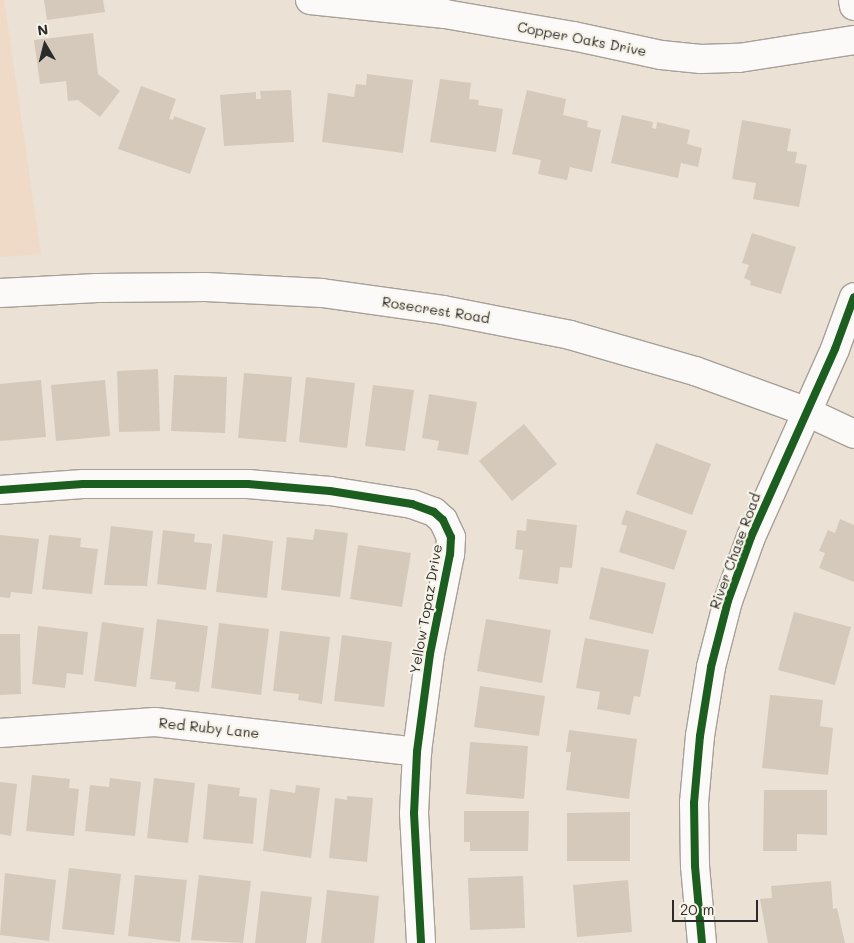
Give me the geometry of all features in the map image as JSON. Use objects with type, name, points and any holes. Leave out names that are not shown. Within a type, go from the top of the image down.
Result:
[{"type":"street","name":"Copper Oaks Drive","points":[[310,0],[445,14],[573,36],[661,55],[701,59],[740,58],[854,40]]},
{"type":"street","points":[[853,0],[854,6]]},
{"type":"street","name":"Rosecrest Road","points":[[0,293],[97,288],[206,287],[322,293],[443,310],[570,335],[695,371],[805,411],[854,434]]},
{"type":"street","name":"River Chase Road","points":[[702,943],[695,866],[694,803],[711,667],[728,601],[751,537],[805,411],[835,349],[854,297]]},
{"type":"street","name":"Yellow Topaz Drive","points":[[0,490],[102,484],[248,484],[330,491],[412,504],[434,512],[449,530],[451,545],[430,654],[417,752],[414,813],[421,943]]},
{"type":"street","name":"Red Ruby Lane","points":[[0,733],[155,722],[417,752]]},
{"type":"shaded area","points":[[0,0],[4,0],[41,254],[0,257]]},
{"type":"building","points":[[44,0],[103,0],[105,12],[47,20]]},
{"type":"building","points":[[93,33],[98,74],[120,91],[100,117],[78,100],[68,101],[66,81],[40,84],[34,40]]},
{"type":"building","points":[[367,74],[413,80],[403,153],[322,142],[328,93],[354,97],[356,84],[366,85]]},
{"type":"building","points":[[440,79],[471,83],[469,99],[479,100],[478,105],[503,109],[496,152],[430,142]]},
{"type":"building","points":[[141,86],[176,99],[169,119],[173,120],[174,116],[206,128],[190,174],[118,149]]},
{"type":"building","points":[[291,90],[294,142],[224,146],[220,95],[256,92],[256,99],[261,99],[260,91]]},
{"type":"building","points":[[527,90],[566,99],[563,115],[588,121],[587,127],[601,130],[592,172],[570,167],[567,180],[538,174],[541,160],[512,154]]},
{"type":"building","points":[[622,115],[653,122],[652,128],[656,129],[657,122],[690,130],[687,144],[702,148],[698,167],[681,163],[678,178],[611,163]]},
{"type":"building","points":[[742,120],[791,129],[787,151],[797,152],[795,163],[807,165],[799,207],[753,199],[756,183],[732,179]]},
{"type":"building","points":[[752,233],[796,247],[781,294],[750,285],[751,281],[744,278],[749,265],[742,263]]},
{"type":"building","points":[[158,369],[160,431],[119,432],[117,371]]},
{"type":"building","points":[[244,373],[292,377],[286,442],[238,438]]},
{"type":"building","points":[[174,375],[227,377],[225,433],[171,431]]},
{"type":"building","points":[[306,377],[355,383],[347,448],[299,442]]},
{"type":"building","points":[[41,380],[46,437],[0,441],[0,384]]},
{"type":"building","points":[[105,380],[110,436],[56,441],[51,385]]},
{"type":"building","points":[[373,385],[414,390],[405,451],[365,446]]},
{"type":"building","points":[[429,394],[477,402],[468,455],[437,450],[439,441],[422,438]]},
{"type":"building","points":[[524,424],[557,464],[512,501],[479,461]]},
{"type":"building","points":[[656,443],[711,464],[692,515],[636,494]]},
{"type":"building","points":[[626,510],[687,531],[674,570],[619,552],[627,526],[621,524]]},
{"type":"building","points":[[527,519],[577,525],[572,568],[560,567],[558,584],[519,579],[523,550],[515,549],[517,530],[526,531]]},
{"type":"building","points":[[840,519],[854,525],[854,582],[819,568],[825,553],[819,551],[828,530],[835,533]]},
{"type":"building","points":[[111,526],[153,531],[147,586],[104,585]]},
{"type":"building","points":[[315,529],[348,533],[340,597],[281,590],[287,537],[313,540]]},
{"type":"building","points":[[163,530],[195,534],[194,542],[212,544],[206,590],[157,584]]},
{"type":"building","points":[[223,534],[273,541],[267,598],[216,592]]},
{"type":"building","points":[[0,535],[39,539],[32,594],[11,592],[10,598],[0,597]]},
{"type":"building","points":[[49,535],[81,538],[80,547],[98,549],[92,594],[42,589]]},
{"type":"building","points":[[358,545],[411,553],[402,607],[350,599]]},
{"type":"building","points":[[601,567],[666,583],[653,634],[589,619]]},
{"type":"building","points":[[794,612],[851,627],[835,685],[778,670]]},
{"type":"building","points":[[157,619],[208,626],[199,692],[175,689],[176,682],[150,679]]},
{"type":"building","points":[[486,619],[551,630],[542,683],[477,671]]},
{"type":"building","points":[[102,622],[144,628],[136,687],[94,681]]},
{"type":"building","points":[[219,623],[269,629],[261,695],[211,688]]},
{"type":"building","points":[[38,626],[88,632],[83,675],[67,673],[65,688],[32,684]]},
{"type":"building","points":[[280,631],[330,637],[322,704],[298,700],[299,694],[273,691]]},
{"type":"building","points":[[0,634],[20,634],[21,694],[0,695]]},
{"type":"building","points":[[342,635],[392,642],[384,707],[334,701]]},
{"type":"building","points":[[585,638],[649,650],[640,697],[634,696],[630,715],[597,709],[600,692],[576,688]]},
{"type":"building","points":[[480,686],[545,696],[539,736],[474,727]]},
{"type":"building","points":[[770,695],[823,700],[820,726],[833,728],[828,775],[762,768]]},
{"type":"building","points":[[569,730],[637,739],[629,799],[566,790],[571,752],[566,752]]},
{"type":"building","points":[[470,742],[528,746],[524,799],[466,794]]},
{"type":"building","points":[[32,775],[70,779],[69,788],[79,789],[74,836],[26,831]]},
{"type":"building","points":[[110,778],[141,782],[135,836],[85,831],[90,785],[109,787]]},
{"type":"building","points":[[154,778],[195,783],[188,843],[147,838]]},
{"type":"building","points":[[0,782],[17,784],[11,836],[0,834]]},
{"type":"building","points":[[208,784],[240,788],[239,796],[257,798],[253,844],[203,839]]},
{"type":"building","points":[[296,785],[320,788],[311,858],[263,851],[270,789],[295,793]]},
{"type":"building","points":[[764,790],[827,790],[827,835],[797,834],[797,851],[763,851]]},
{"type":"building","points":[[347,796],[373,798],[367,862],[329,858],[335,798],[347,800]]},
{"type":"building","points":[[464,811],[529,811],[528,851],[470,851],[470,842],[464,842]]},
{"type":"building","points":[[630,812],[630,861],[567,861],[567,813]]},
{"type":"building","points":[[69,868],[121,874],[114,935],[62,929]]},
{"type":"building","points":[[5,873],[56,880],[49,941],[0,935]]},
{"type":"building","points":[[135,875],[187,880],[180,942],[128,936]]},
{"type":"building","points":[[199,875],[251,881],[243,943],[191,940]]},
{"type":"building","points":[[523,876],[525,928],[470,930],[468,878]]},
{"type":"building","points":[[628,880],[632,932],[577,937],[573,885]]},
{"type":"building","points":[[831,881],[833,909],[837,908],[845,943],[768,943],[760,899],[772,898],[771,886]]},
{"type":"building","points":[[327,890],[379,896],[374,943],[321,943]]},
{"type":"building","points":[[261,891],[312,897],[306,943],[255,943]]},
{"type":"cycle path","points":[[702,943],[695,866],[694,803],[700,736],[711,667],[728,601],[751,537],[835,349],[854,297]]},
{"type":"cycle path","points":[[0,490],[83,484],[248,484],[330,491],[412,504],[434,512],[443,520],[451,537],[450,554],[430,654],[417,752],[414,813],[421,943]]}]
